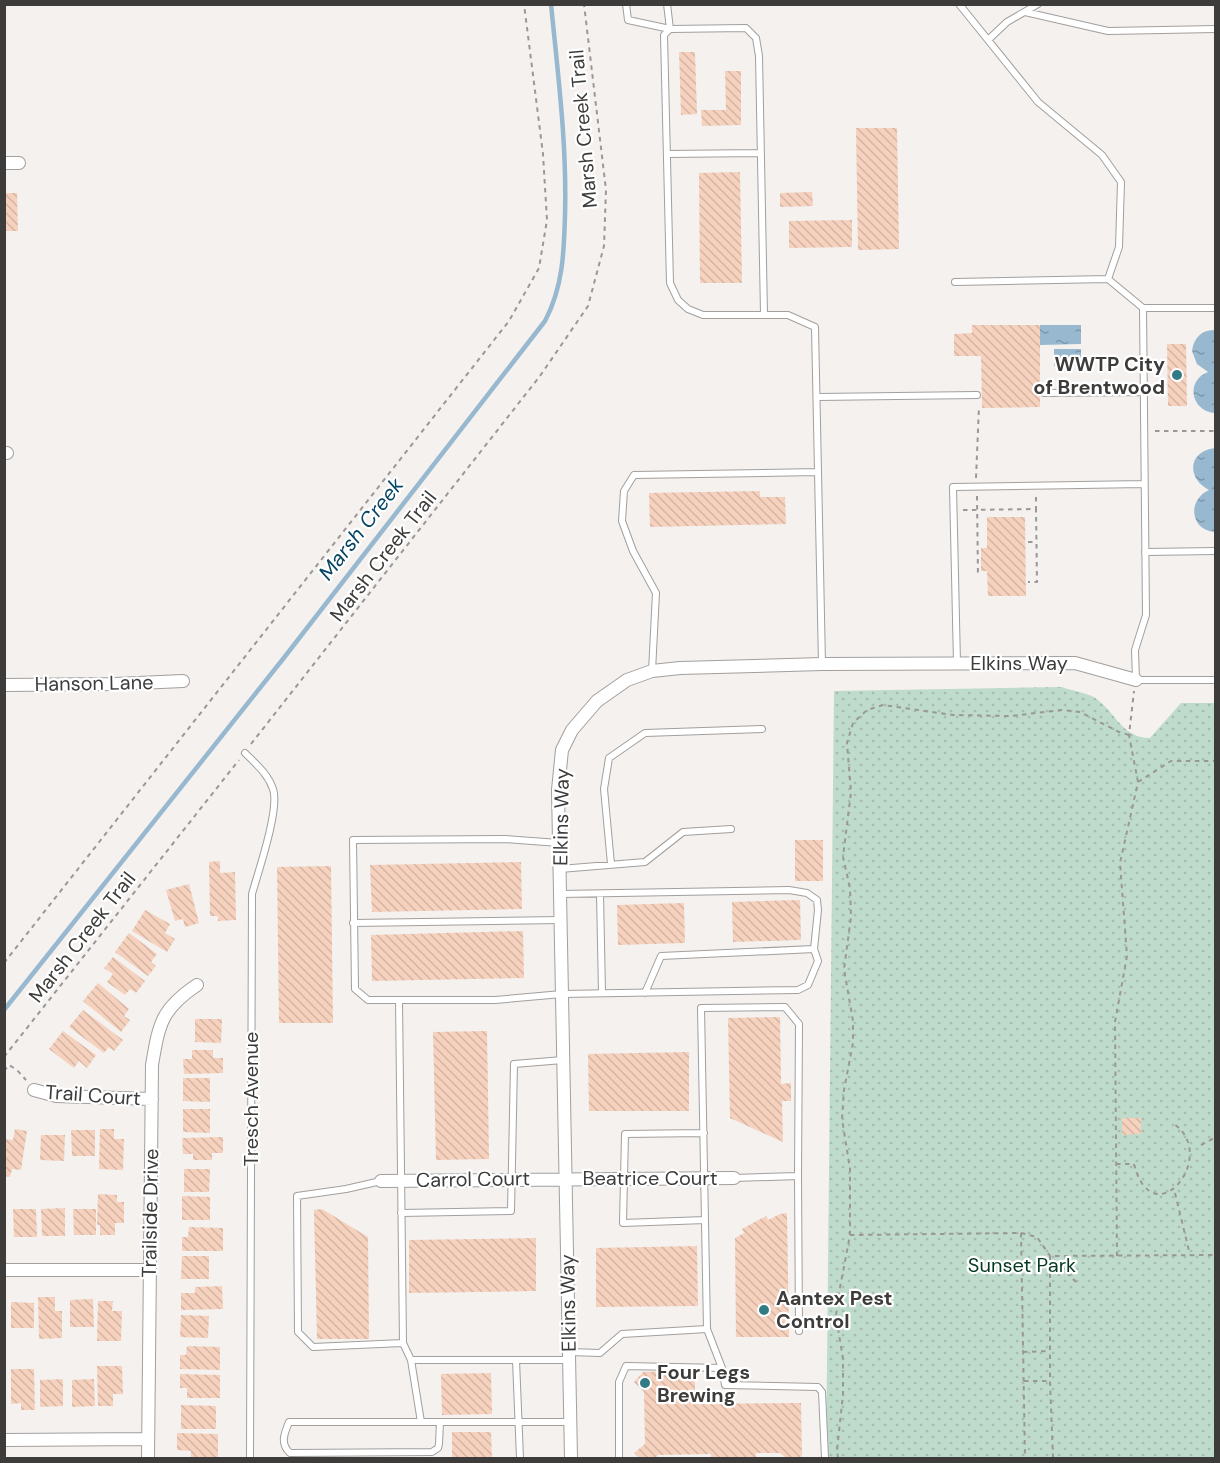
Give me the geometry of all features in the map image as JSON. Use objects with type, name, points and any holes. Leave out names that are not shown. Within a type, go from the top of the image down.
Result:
[{"type":"street","points":[[4,163],[19,163]]},
{"type":"street","name":"Elkins Way","points":[[571,1458],[558,790],[562,750],[572,730],[597,701],[627,680],[652,671],[680,668],[822,664],[1075,663],[1136,680]]},
{"type":"street","name":"Hanson Lane","points":[[4,685],[183,681]]},
{"type":"street","name":"Trailside Drive","points":[[148,1458],[152,1065],[161,1021],[181,995],[197,985]]},
{"type":"street","name":"Trail Court","points":[[34,1090],[56,1096],[152,1099]]},
{"type":"street","name":"Carrol Court","points":[[381,1181],[566,1178]]},
{"type":"street","name":"Beatrice Court","points":[[566,1178],[734,1178]]},
{"type":"street","points":[[4,1270],[150,1270]]},
{"type":"street","points":[[4,1440],[148,1439]]},
{"type":"lane","points":[[626,4],[628,20],[670,29],[746,28],[756,38],[759,57],[764,314]]},
{"type":"lane","points":[[667,4],[670,29]]},
{"type":"lane","points":[[959,4],[1038,102],[1102,155],[1121,182],[1119,247],[1108,279]]},
{"type":"lane","points":[[988,40],[1007,22],[1038,4]]},
{"type":"lane","points":[[1025,12],[1108,31],[1215,29]]},
{"type":"lane","points":[[670,29],[664,35],[670,284],[678,300],[688,309],[703,315],[788,315],[815,327],[822,664]]},
{"type":"lane","points":[[667,154],[760,153]]},
{"type":"lane","points":[[955,282],[1108,279],[1143,308],[1215,308]]},
{"type":"lane","points":[[1143,308],[1146,615],[1135,650],[1136,680],[1215,680]]},
{"type":"lane","points":[[1044,393],[1143,392]]},
{"type":"lane","points":[[816,397],[977,395]]},
{"type":"lane","points":[[652,671],[657,593],[633,551],[622,521],[624,491],[634,475],[818,472]]},
{"type":"lane","points":[[957,663],[953,487],[1144,484]]},
{"type":"lane","points":[[1145,552],[1215,552]]},
{"type":"lane","points":[[611,864],[604,789],[609,758],[645,732],[762,729]]},
{"type":"lane","name":"Tresch Avenue","points":[[245,753],[266,774],[274,792],[273,814],[252,894],[250,1458]]},
{"type":"lane","points":[[560,868],[645,862],[683,832],[731,830]]},
{"type":"lane","points":[[559,843],[505,839],[352,840],[355,988],[368,1000],[495,1000],[562,994],[798,990],[808,985],[818,961],[814,949],[817,900],[807,893],[789,890],[560,894]]},
{"type":"lane","points":[[600,894],[602,993]]},
{"type":"lane","points":[[353,923],[561,920]]},
{"type":"lane","points":[[645,993],[661,956],[814,949]]},
{"type":"lane","points":[[399,1000],[403,1343],[411,1360],[421,1422]]},
{"type":"lane","points":[[799,1331],[799,1024],[785,1007],[701,1008],[707,1329],[722,1368],[725,1385],[818,1386],[822,1392],[825,1458]]},
{"type":"lane","points":[[401,1213],[511,1211],[513,1064],[563,1060]]},
{"type":"lane","points":[[704,1133],[625,1134],[623,1223],[705,1220]]},
{"type":"lane","points":[[734,1178],[798,1176]]},
{"type":"lane","points":[[381,1181],[297,1196],[298,1332],[313,1347],[403,1343]]},
{"type":"lane","points":[[411,1360],[516,1360],[600,1353],[622,1334],[707,1329]]},
{"type":"lane","points":[[516,1360],[520,1458]]},
{"type":"lane","points":[[619,1458],[619,1382],[626,1366],[722,1368]]},
{"type":"lane","points":[[440,1422],[438,1448],[432,1452],[290,1453],[283,1439],[289,1422],[440,1422],[519,1422],[570,1422]]},
{"type":"path","points":[[4,963],[509,321],[539,268],[547,220],[543,154],[524,4]]},
{"type":"path","name":"Marsh Creek Trail","points":[[4,1057],[540,376],[588,306],[604,246],[606,190],[584,4]]},
{"type":"path","points":[[1143,431],[1215,430]]},
{"type":"path","points":[[1029,582],[1037,582],[1036,486]]},
{"type":"path","points":[[954,510],[1036,509]]},
{"type":"path","points":[[1028,542],[1036,542]]},
{"type":"path","points":[[1117,1256],[1115,1022],[1126,956],[1120,863],[1138,782],[1129,735],[1136,680]]},
{"type":"path","points":[[838,1458],[843,1368],[836,1316],[850,1235],[849,1169],[842,1119],[844,1090],[853,1043],[853,1021],[844,969],[851,917],[850,888],[843,857],[851,792],[847,743],[853,723],[867,710],[884,705],[953,715],[1011,716],[1061,711],[1080,712],[1129,735]]},
{"type":"path","points":[[1138,782],[1171,762],[1215,761]]},
{"type":"path","points":[[4,1071],[9,1065],[34,1090]]},
{"type":"path","points":[[1174,1124],[1184,1128]]},
{"type":"path","points":[[1196,1138],[1201,1145],[1215,1137]]},
{"type":"path","points":[[1116,1164],[1134,1164],[1136,1174],[1146,1186],[1154,1191],[1175,1193],[1184,1190]]},
{"type":"path","points":[[1175,1193],[1190,1255]]},
{"type":"path","points":[[850,1235],[1021,1233],[1037,1237],[1050,1256],[1076,1282]]},
{"type":"path","points":[[1021,1233],[1025,1458]]},
{"type":"path","points":[[1050,1256],[1215,1255]]},
{"type":"path","points":[[1050,1256],[1049,1351],[1053,1458]]},
{"type":"path","points":[[1023,1352],[1049,1351]]},
{"type":"path","points":[[1024,1382],[1050,1381]]},
{"type":"green space","name":"Sunset Park","points":[[1062,687],[1095,698],[1126,730],[1141,737],[1150,738],[1181,703],[1215,703],[1215,1458],[826,1458],[834,691]]},
{"type":"water","points":[[1040,325],[1081,325],[1081,344],[1040,345]]},
{"type":"water","points":[[1216,330],[1215,413],[1207,411],[1196,402],[1194,388],[1196,382],[1208,372],[1197,364],[1192,351],[1199,335],[1206,331]]},
{"type":"water","points":[[1054,349],[1081,349],[1081,365],[1054,366]]},
{"type":"water","points":[[1216,448],[1215,532],[1200,526],[1194,514],[1197,500],[1209,490],[1196,479],[1193,466],[1199,454]]},
{"type":"building","points":[[679,52],[695,52],[697,114],[681,115]]},
{"type":"building","points":[[725,71],[741,71],[741,125],[702,126],[701,110],[726,110]]},
{"type":"building","points":[[856,128],[897,128],[899,249],[858,250]]},
{"type":"building","points":[[740,172],[742,283],[700,283],[699,173]]},
{"type":"building","points":[[812,192],[813,206],[780,207],[780,193]]},
{"type":"building","points":[[4,193],[17,193],[18,231],[4,231]]},
{"type":"building","points":[[852,220],[852,247],[789,248],[789,221]]},
{"type":"building","points":[[972,325],[1040,325],[1040,407],[982,408],[981,356],[954,356],[954,334],[972,333]]},
{"type":"building","name":"WWTP City of Brentwood","points":[[1167,344],[1186,344],[1187,406],[1168,406]]},
{"type":"building","points":[[760,491],[760,497],[785,497],[786,524],[650,527],[649,493]]},
{"type":"building","points":[[987,517],[1025,517],[1026,596],[988,596],[987,571],[981,571],[981,548],[987,548]]},
{"type":"building","points":[[795,840],[823,840],[823,881],[795,881]]},
{"type":"building","points":[[220,861],[220,873],[235,872],[236,920],[218,921],[218,916],[210,916],[209,862]]},
{"type":"building","points":[[521,862],[522,909],[372,912],[370,865]]},
{"type":"building","points":[[331,866],[333,1023],[279,1023],[277,867]]},
{"type":"building","points":[[189,884],[199,923],[185,927],[183,919],[175,921],[166,890]]},
{"type":"building","points":[[800,900],[801,940],[733,942],[732,902]]},
{"type":"building","points":[[684,903],[685,943],[618,945],[617,905]]},
{"type":"building","points":[[145,910],[170,924],[165,933],[175,939],[167,952],[132,931]]},
{"type":"building","points":[[523,931],[524,978],[372,981],[371,935]]},
{"type":"building","points":[[129,933],[157,954],[151,962],[156,966],[148,976],[115,952]]},
{"type":"building","points":[[113,957],[145,981],[136,993],[130,989],[125,995],[107,982],[113,974],[104,968]]},
{"type":"building","points":[[98,983],[129,1009],[124,1016],[130,1020],[121,1032],[83,1001]]},
{"type":"building","points":[[83,1010],[123,1040],[114,1051],[109,1047],[104,1053],[69,1027]]},
{"type":"building","points":[[780,1017],[781,1084],[791,1083],[791,1101],[782,1101],[783,1142],[730,1118],[728,1018]]},
{"type":"building","points":[[195,1019],[222,1019],[221,1043],[195,1042]]},
{"type":"building","points":[[63,1031],[96,1055],[87,1068],[79,1061],[74,1068],[49,1049]]},
{"type":"building","points":[[487,1031],[489,1159],[436,1160],[433,1032]]},
{"type":"building","points":[[192,1050],[213,1050],[213,1058],[223,1058],[223,1073],[184,1074],[183,1059],[192,1059]]},
{"type":"building","points":[[689,1052],[689,1111],[589,1111],[588,1054]]},
{"type":"building","points":[[183,1078],[210,1078],[210,1102],[183,1101]]},
{"type":"building","points":[[183,1109],[210,1109],[210,1133],[183,1132]]},
{"type":"building","points":[[1122,1118],[1141,1118],[1141,1134],[1122,1135]]},
{"type":"building","points":[[15,1129],[27,1131],[21,1170],[12,1169],[10,1177],[4,1176],[4,1139],[13,1140]]},
{"type":"building","points":[[100,1129],[114,1129],[114,1139],[124,1139],[123,1170],[99,1169]]},
{"type":"building","points":[[71,1130],[95,1130],[95,1156],[72,1156]]},
{"type":"building","points":[[41,1135],[65,1135],[64,1161],[40,1160]]},
{"type":"building","points":[[223,1137],[223,1153],[212,1153],[212,1160],[193,1160],[193,1154],[183,1154],[182,1138]]},
{"type":"building","points":[[184,1169],[210,1169],[209,1192],[184,1192]]},
{"type":"building","points":[[98,1194],[117,1195],[117,1202],[124,1202],[124,1223],[115,1223],[115,1235],[100,1235],[100,1225],[97,1225]]},
{"type":"building","points":[[182,1196],[210,1197],[210,1220],[182,1220]]},
{"type":"building","points":[[65,1208],[65,1236],[42,1236],[41,1209]]},
{"type":"building","points":[[13,1209],[36,1209],[37,1237],[14,1237]]},
{"type":"building","points":[[73,1209],[96,1209],[96,1235],[74,1235]]},
{"type":"building","points":[[322,1209],[368,1237],[369,1339],[317,1339],[314,1210]]},
{"type":"building","points":[[787,1213],[789,1337],[736,1337],[735,1238],[744,1233],[742,1229],[766,1216],[768,1220]]},
{"type":"building","points":[[189,1227],[223,1228],[223,1251],[182,1251],[182,1237],[188,1237]]},
{"type":"building","points":[[536,1238],[536,1291],[409,1293],[409,1240]]},
{"type":"building","points":[[697,1246],[698,1306],[596,1307],[596,1248]]},
{"type":"building","points":[[182,1256],[209,1256],[209,1279],[181,1279]]},
{"type":"building","points":[[222,1286],[223,1309],[181,1310],[181,1293],[195,1293],[195,1287]]},
{"type":"building","points":[[38,1297],[55,1297],[55,1311],[62,1311],[62,1338],[39,1339]]},
{"type":"building","points":[[93,1299],[94,1327],[70,1327],[70,1300]]},
{"type":"building","points":[[98,1301],[113,1301],[112,1311],[122,1311],[121,1341],[97,1341]]},
{"type":"building","points":[[11,1302],[34,1303],[34,1328],[11,1328]]},
{"type":"building","points":[[181,1315],[209,1316],[208,1338],[180,1337]]},
{"type":"building","points":[[187,1346],[220,1347],[220,1370],[180,1369],[180,1355],[186,1355]]},
{"type":"building","points":[[97,1366],[122,1366],[123,1394],[113,1394],[113,1406],[98,1406]]},
{"type":"building","points":[[11,1369],[34,1369],[35,1410],[21,1410],[21,1403],[11,1404]]},
{"type":"building","points":[[695,1371],[695,1404],[801,1403],[802,1455],[799,1458],[786,1458],[780,1453],[756,1453],[756,1458],[711,1458],[711,1454],[658,1455],[655,1458],[640,1458],[634,1453],[645,1444],[644,1392],[634,1382],[643,1372]]},
{"type":"building","points":[[491,1373],[492,1414],[442,1415],[441,1374]]},
{"type":"building","points":[[180,1374],[220,1375],[220,1398],[187,1398],[187,1388],[180,1388]]},
{"type":"building","points":[[63,1379],[63,1406],[40,1407],[40,1380]]},
{"type":"building","points":[[94,1379],[95,1406],[72,1407],[72,1380]]},
{"type":"building","points":[[181,1405],[216,1406],[216,1429],[181,1429]]},
{"type":"building","points":[[452,1432],[491,1432],[492,1458],[452,1458]]},
{"type":"building","points":[[177,1433],[218,1434],[218,1457],[191,1457],[191,1451],[177,1450]]},
{"type":"waterway","name":"Marsh Creek","points":[[4,1010],[283,659],[545,321],[559,282],[565,215],[563,136],[551,4]]},
{"type":"place","name":"WWTP City of Brentwood","points":[[1177,375]]},
{"type":"place","name":"Aantex Pest Control","points":[[764,1310]]},
{"type":"place","name":"Four Legs Brewing","points":[[645,1383]]}]
